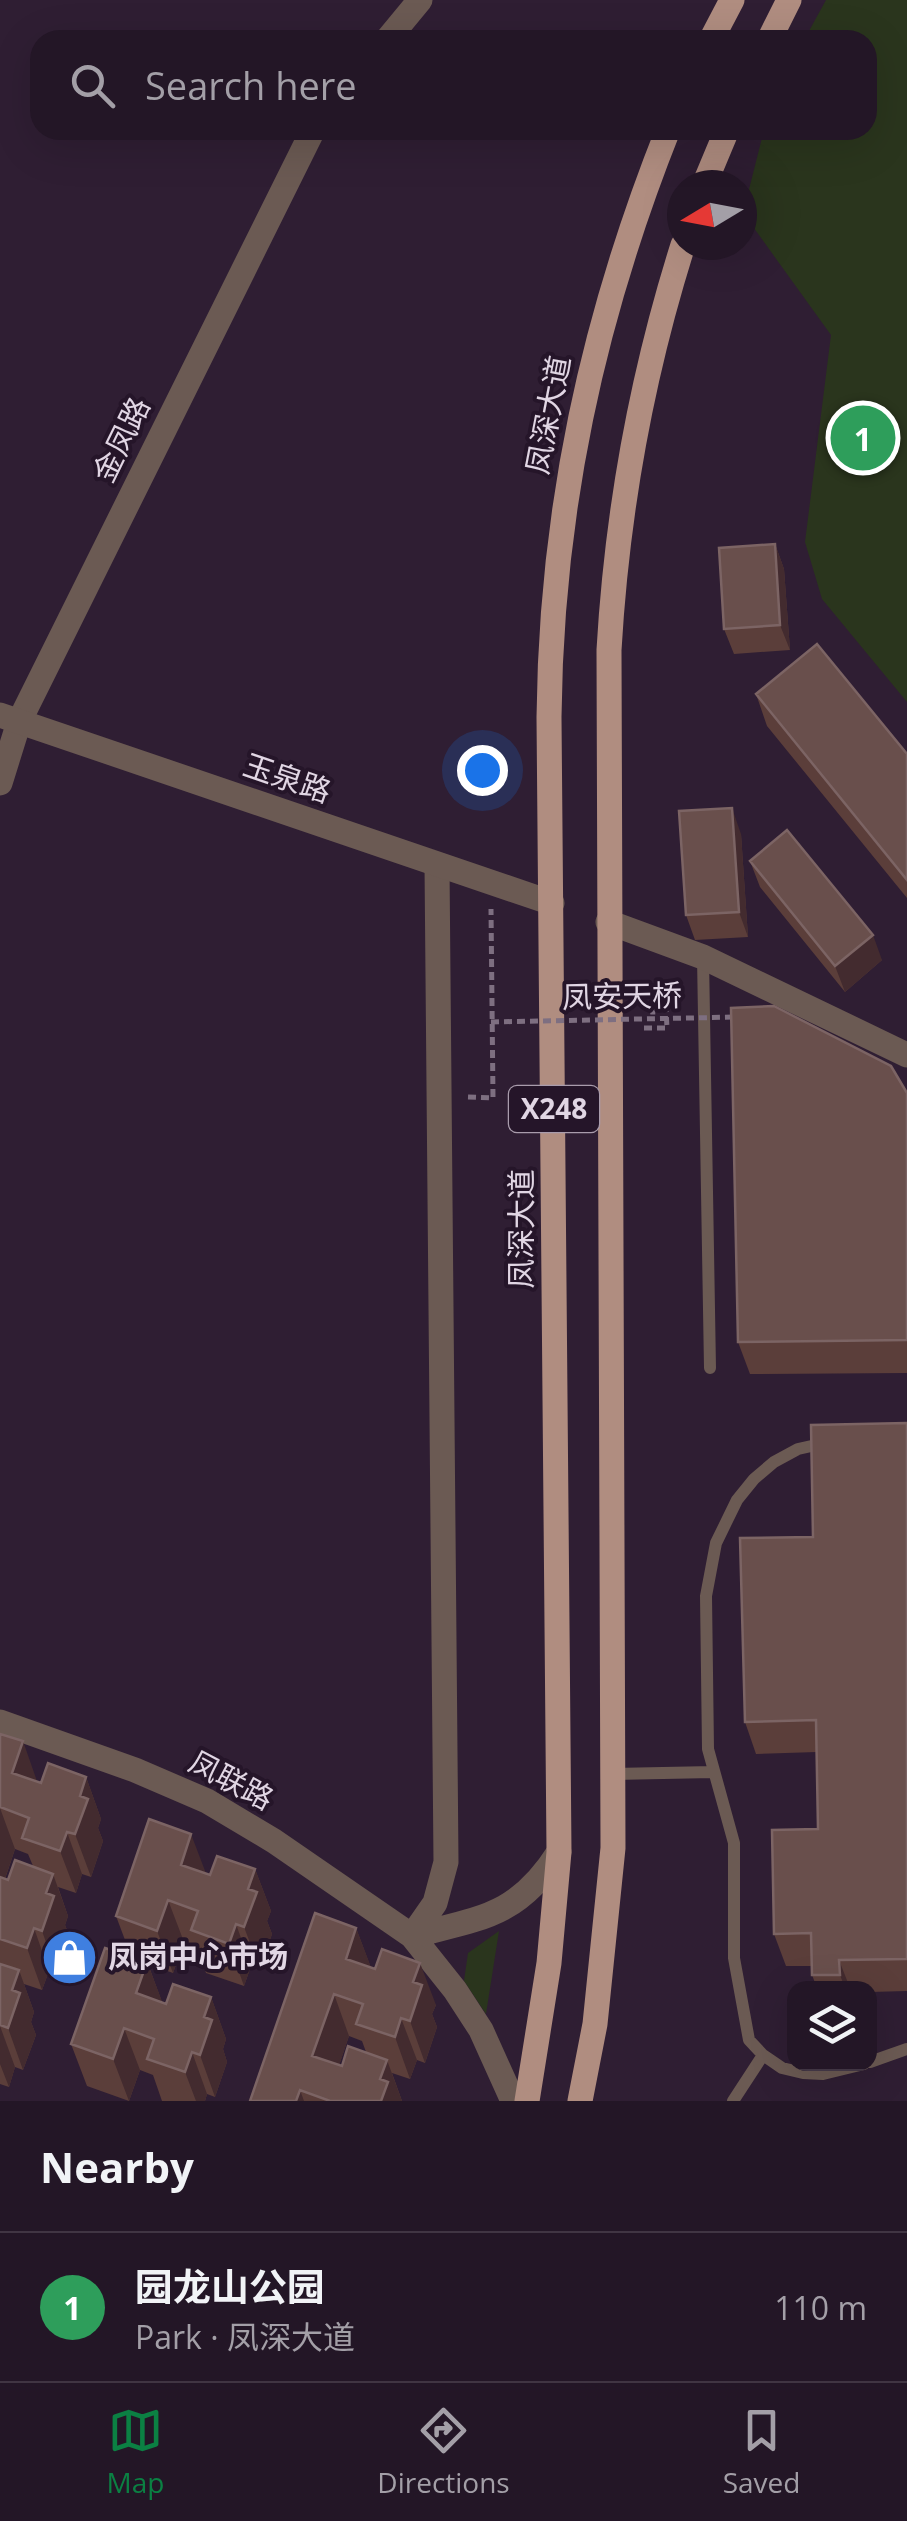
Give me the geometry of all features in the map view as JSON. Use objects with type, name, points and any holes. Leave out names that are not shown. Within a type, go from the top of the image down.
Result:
[{"type":"main road","points":[[716,30],[732,0]]},
{"type":"main road","points":[[773,30],[789,0]]},
{"type":"main road","name":"凤深大道","points":[[527,2101],[549,1963],[558,1852],[550,677],[562,520],[582,403],[601,323],[664,140]]},
{"type":"main road","points":[[710,170],[722,140]]},
{"type":"main road","name":"X248","points":[[582,2100],[606,1930],[613,1848],[607,730],[614,572],[645,376],[679,260]]},
{"type":"street","points":[[395,30],[420,0]]},
{"type":"street","name":"金凤路","points":[[0,783],[10,719],[307,140]]},
{"type":"street","name":"玉泉路","points":[[10,719],[552,903]]},
{"type":"street","points":[[412,1936],[435,1903],[446,1862],[438,865]]},
{"type":"street","points":[[608,922],[703,957],[907,1054]]},
{"type":"street","name":"凤联路","points":[[0,1722],[136,1770],[206,1801],[274,1841],[412,1936],[480,2030],[513,2101]]},
{"type":"street","points":[[412,1936],[486,1916],[515,1902],[539,1883],[558,1852]]},
{"type":"lane","points":[[703,957],[710,1368]]},
{"type":"lane","points":[[787,2069],[763,2055],[749,2040],[738,1988],[734,1958],[734,1843],[708,1749],[706,1596],[716,1543],[737,1500],[754,1478],[798,1449],[838,1442]]},
{"type":"lane","points":[[613,1774],[713,1772]]},
{"type":"lane","points":[[877,2059],[907,2048]]},
{"type":"lane","points":[[733,2101],[763,2055]]},
{"type":"lane","points":[[795,2071],[836,2071]]},
{"type":"path","points":[[489,944],[493,1098]]},
{"type":"path","points":[[644,1028],[667,1028],[662,987],[652,992],[652,1019]]},
{"type":"path","name":"凤安天桥","points":[[491,1022],[754,1017]]},
{"type":"green space","points":[[826,0],[907,0],[907,702],[822,599],[805,542],[831,335],[757,232],[757,170],[754,170],[761,140],[877,140],[877,30],[810,30]]},
{"type":"green space","points":[[499,1931],[486,2014],[464,1981],[468,1953]]},
{"type":"building","points":[[775,544],[780,625],[724,629],[719,548]]},
{"type":"building","points":[[817,644],[907,754],[907,880],[756,694]]},
{"type":"building","points":[[732,808],[739,912],[686,915],[679,811]]},
{"type":"building","points":[[787,830],[873,935],[835,966],[750,861]]},
{"type":"building","points":[[774,1006],[891,1066],[907,1093],[907,1340],[738,1342],[731,1008]]},
{"type":"building","points":[[907,1423],[907,1959],[839,1960],[840,1975],[812,1975],[811,1933],[774,1934],[772,1830],[818,1829],[816,1720],[745,1722],[740,1538],[813,1537],[811,1425]]},
{"type":"building","points":[[0,1734],[23,1741],[12,1773],[41,1783],[48,1763],[86,1777],[80,1796],[88,1799],[75,1834],[67,1832],[60,1851],[22,1838],[29,1818],[0,1807]]},
{"type":"building","points":[[149,1819],[191,1834],[181,1865],[210,1875],[217,1856],[255,1869],[248,1889],[257,1892],[244,1927],[236,1924],[229,1944],[191,1930],[198,1911],[168,1900],[157,1931],[116,1916]]},
{"type":"building","points":[[15,1860],[53,1874],[46,1893],[54,1896],[42,1931],[34,1928],[27,1948],[0,1939],[0,1877],[8,1880]]},
{"type":"building","points":[[315,1913],[356,1928],[346,1959],[375,1969],[382,1949],[420,1963],[413,1982],[422,1985],[410,2021],[401,2018],[395,2037],[356,2024],[363,2004],[334,1994],[312,2056],[342,2066],[348,2046],[387,2060],[380,2079],[388,2082],[381,2101],[330,2101],[300,2090],[296,2101],[250,2101]]},
{"type":"building","points":[[105,1948],[147,1962],[136,1993],[166,2004],[173,1984],[211,1997],[204,2017],[212,2020],[200,2055],[192,2052],[185,2072],[147,2059],[154,2039],[124,2028],[113,2059],[71,2044]]},
{"type":"building","points":[[0,1964],[19,1970],[12,1990],[20,1993],[8,2028],[0,2025]]},
{"type":"place","name":"园龙山公园","points":[[863,438]]},
{"type":"place","name":"凤岗中心市场","points":[[69,1957]]}]
